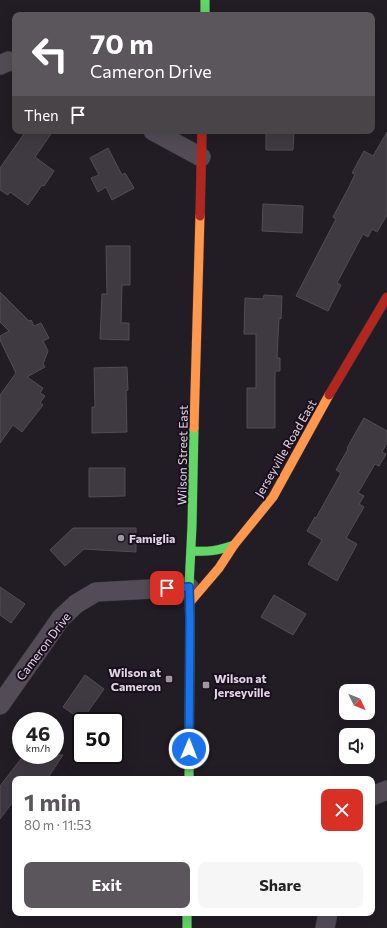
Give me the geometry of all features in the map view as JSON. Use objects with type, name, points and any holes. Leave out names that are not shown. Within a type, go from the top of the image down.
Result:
[{"type":"main road","points":[[205,0],[205,12]]},
{"type":"main road","name":"Wilson Street East","points":[[189,776],[194,615],[189,594],[202,134]]},
{"type":"main road","name":"Jerseyville Road East","points":[[189,594],[219,568],[234,545],[273,498],[322,407],[387,296]]},
{"type":"main road","points":[[252,538],[273,498]]},
{"type":"main road","points":[[191,551],[206,552],[219,550],[234,545]]},
{"type":"main road","points":[[187,916],[187,928]]},
{"type":"street","points":[[0,66],[9,61],[12,62]]},
{"type":"street","points":[[158,134],[201,158]]},
{"type":"street","name":"Cameron Drive","points":[[0,705],[61,618],[76,604],[96,592],[189,594]]},
{"type":"street","points":[[375,795],[387,790]]},
{"type":"street","points":[[325,928],[327,916]]},
{"type":"building","points":[[387,132],[387,215],[377,232],[372,229],[368,237],[363,234],[337,283],[341,285],[328,311],[296,296],[336,219],[333,217],[350,185],[355,174],[352,173],[364,151],[373,156]]},
{"type":"building","points":[[24,134],[51,134],[35,157],[54,171],[28,205],[10,192],[8,195],[0,190],[0,168]]},
{"type":"building","points":[[266,134],[294,134],[293,150],[266,150]]},
{"type":"building","points":[[108,148],[122,175],[125,173],[134,188],[112,200],[106,187],[98,192],[91,178],[99,175],[90,158]]},
{"type":"building","points":[[263,204],[303,206],[302,233],[262,231]]},
{"type":"building","points":[[106,246],[130,246],[130,285],[122,285],[121,323],[129,323],[129,340],[100,339],[102,294],[107,294]]},
{"type":"building","points":[[0,292],[29,321],[31,320],[34,326],[41,323],[49,338],[43,341],[48,351],[43,364],[45,367],[27,377],[43,388],[40,393],[45,396],[40,403],[43,405],[22,432],[13,425],[0,443],[0,395],[16,373],[0,340],[0,336],[9,331],[0,322]]},
{"type":"building","points":[[264,295],[282,296],[281,319],[279,318],[277,358],[280,358],[280,371],[275,371],[275,428],[247,428],[247,388],[256,388],[256,334],[244,334],[245,298],[263,299]]},
{"type":"building","points":[[127,367],[127,432],[92,433],[92,407],[95,407],[94,368]]},
{"type":"building","points":[[364,418],[387,431],[387,443],[382,452],[386,454],[379,466],[375,464],[358,493],[364,496],[359,504],[364,507],[346,538],[357,544],[337,581],[308,564],[322,540],[307,531],[341,473],[336,470]]},
{"type":"building","points":[[89,468],[125,468],[125,496],[89,497]]},
{"type":"building","points":[[73,528],[136,528],[136,552],[84,549],[65,566],[50,550]]},
{"type":"building","points":[[0,587],[25,604],[11,623],[0,615]]},
{"type":"building","points":[[274,595],[306,614],[293,635],[261,617]]},
{"type":"building","points":[[85,675],[104,689],[88,712],[72,713],[63,707]]},
{"type":"building","points":[[17,764],[57,764],[49,776],[12,776],[12,803],[0,819],[0,786]]},
{"type":"traffic: fast","points":[[205,0],[205,12]]},
{"type":"traffic: fast","points":[[189,776],[189,587],[194,428]]},
{"type":"traffic: fast","points":[[191,551],[212,551],[234,545]]},
{"type":"traffic: fast","points":[[187,916],[187,928]]},
{"type":"traffic: slow","points":[[194,428],[200,216]]},
{"type":"traffic: slow","points":[[190,602],[219,568],[234,545],[273,497],[329,395]]},
{"type":"traffic: jam","points":[[200,216],[202,134]]},
{"type":"traffic: jam","points":[[329,395],[387,297]]},
{"type":"place","name":"Famiglia","points":[[121,538]]},
{"type":"place","name":"Wilson at Cameron","points":[[169,679]]},
{"type":"place","name":"Wilson at Jerseyville","points":[[206,685]]},
{"type":"route","points":[[167,588],[189,587],[189,749]]}]
